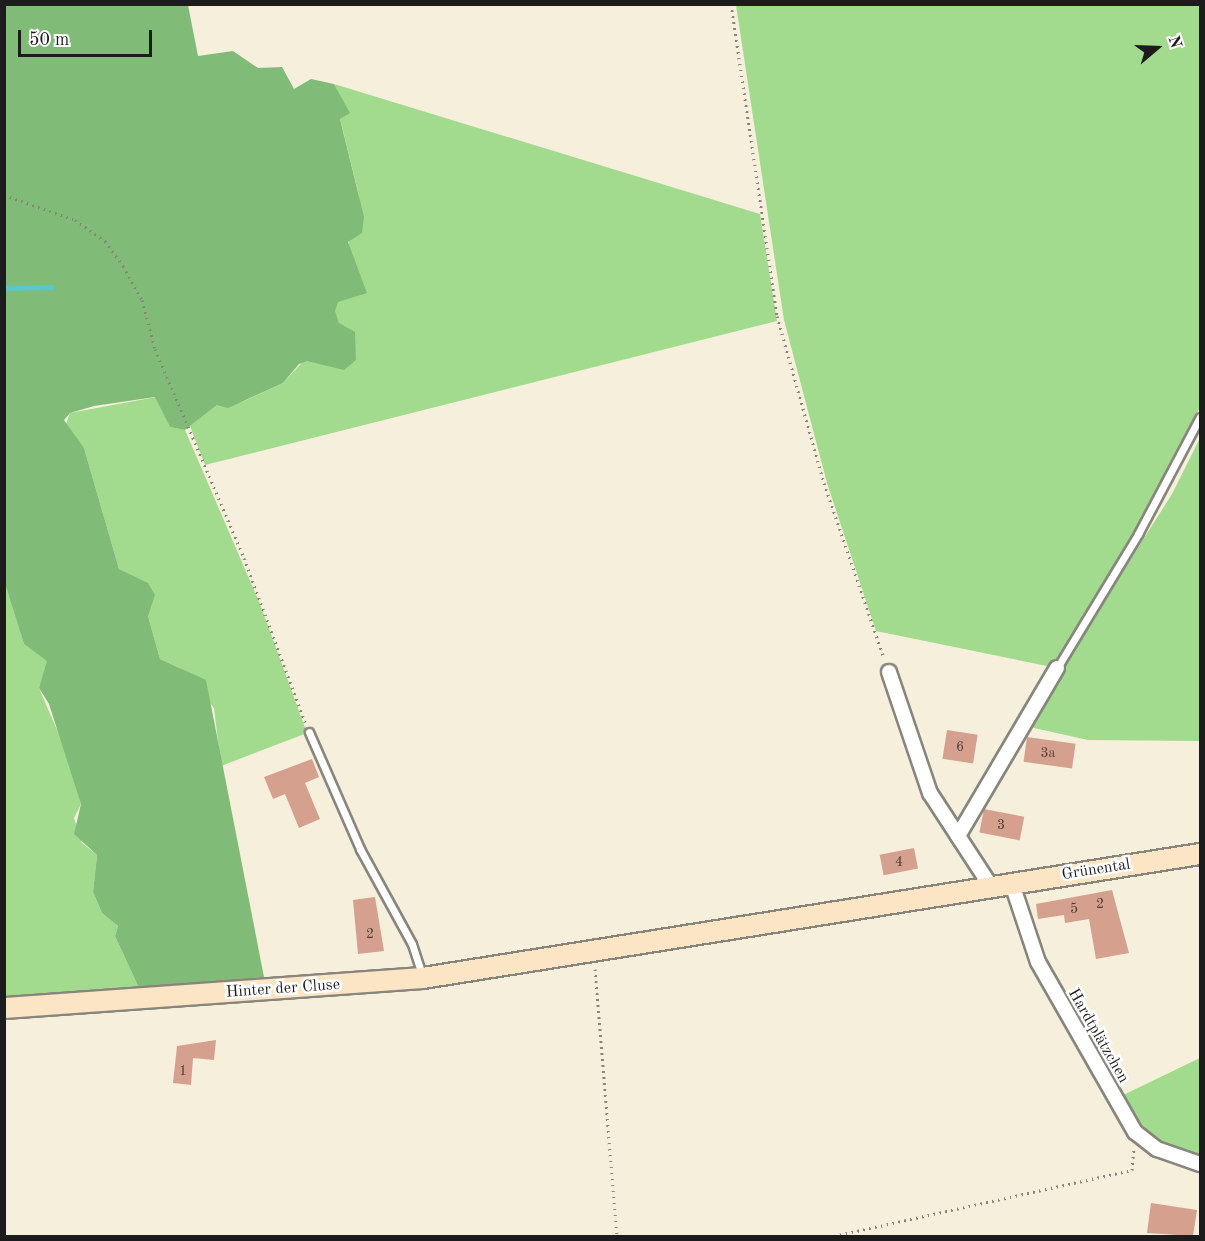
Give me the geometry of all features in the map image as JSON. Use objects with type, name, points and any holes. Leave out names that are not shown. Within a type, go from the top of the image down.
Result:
[{"type":"main road","name":"Grünental","points":[[593,952],[1200,854]]},
{"type":"main road","name":"Hinter der Cluse","points":[[4,1008],[423,978],[593,952]]},
{"type":"street","points":[[958,836],[1057,668]]},
{"type":"street","points":[[889,672],[930,793],[992,888]]},
{"type":"street","name":"Hardtplätzchen","points":[[1012,884],[1038,962],[1135,1132],[1157,1149],[1200,1164]]},
{"type":"lane","points":[[1057,668],[1163,490],[1200,417]]},
{"type":"lane","points":[[309,732],[360,849],[412,944],[423,978]]},
{"type":"path","points":[[731,4],[777,316],[847,557],[889,672]]},
{"type":"path","points":[[4,195],[75,220],[105,241],[123,266],[142,300],[155,349],[244,558],[309,732]]},
{"type":"path","points":[[593,952],[617,1236]]},
{"type":"path","points":[[834,1236],[1132,1170],[1135,1132]]},
{"type":"green space","points":[[4,5],[188,5],[198,56],[233,51],[258,68],[282,67],[294,89],[311,79],[334,84],[350,113],[340,119],[364,217],[362,233],[348,242],[367,293],[338,302],[335,311],[339,323],[355,332],[356,360],[344,370],[307,361],[299,364],[283,383],[228,408],[217,405],[185,430],[170,427],[155,397],[94,406],[70,413],[64,420],[84,448],[119,569],[148,583],[155,595],[148,616],[160,659],[206,680],[264,977],[139,988],[115,936],[118,926],[102,913],[93,892],[97,855],[74,834],[81,804],[49,704],[39,688],[47,661],[24,644],[6,586]]},
{"type":"green space","points":[[736,5],[1200,5],[1200,407],[1134,534],[1052,667],[876,631],[827,483],[784,320]]},
{"type":"green space","points":[[334,84],[760,214],[777,321],[205,465],[190,426],[217,405],[244,401],[283,383],[339,323],[334,311],[359,196],[340,118],[349,113]]},
{"type":"green space","points":[[156,397],[170,427],[185,430],[260,604],[307,733],[221,766],[214,708],[180,668],[160,659],[148,616],[147,583],[119,569],[84,448],[65,427],[70,413]]},
{"type":"green space","points":[[1200,438],[1200,741],[1088,740],[1025,726],[1172,494]]},
{"type":"green space","points":[[4,576],[24,644],[48,661],[39,688],[69,758],[81,804],[74,818],[82,843],[97,855],[93,892],[102,913],[118,926],[115,936],[139,988],[5,997]]},
{"type":"green space","points":[[1200,1058],[1200,1158],[1156,1141],[1119,1097]]},
{"type":"building","points":[[947,730],[978,735],[973,763],[942,759]]},
{"type":"building","points":[[1027,737],[1076,744],[1072,769],[1024,762]]},
{"type":"building","points":[[312,759],[319,777],[305,783],[320,819],[299,828],[285,794],[273,799],[264,777]]},
{"type":"building","points":[[984,809],[1024,817],[1020,840],[979,833]]},
{"type":"building","points":[[914,848],[918,869],[884,875],[880,855]]},
{"type":"building","points":[[1112,890],[1129,953],[1096,959],[1089,919],[1065,923],[1064,915],[1038,919],[1036,904]]},
{"type":"building","points":[[375,897],[384,951],[358,954],[353,900]]},
{"type":"building","points":[[216,1040],[214,1060],[193,1058],[191,1085],[173,1083],[177,1046]]},
{"type":"building","points":[[1151,1203],[1197,1210],[1193,1236],[1147,1233]]},
{"type":"waterway","points":[[4,288],[51,287]]}]
